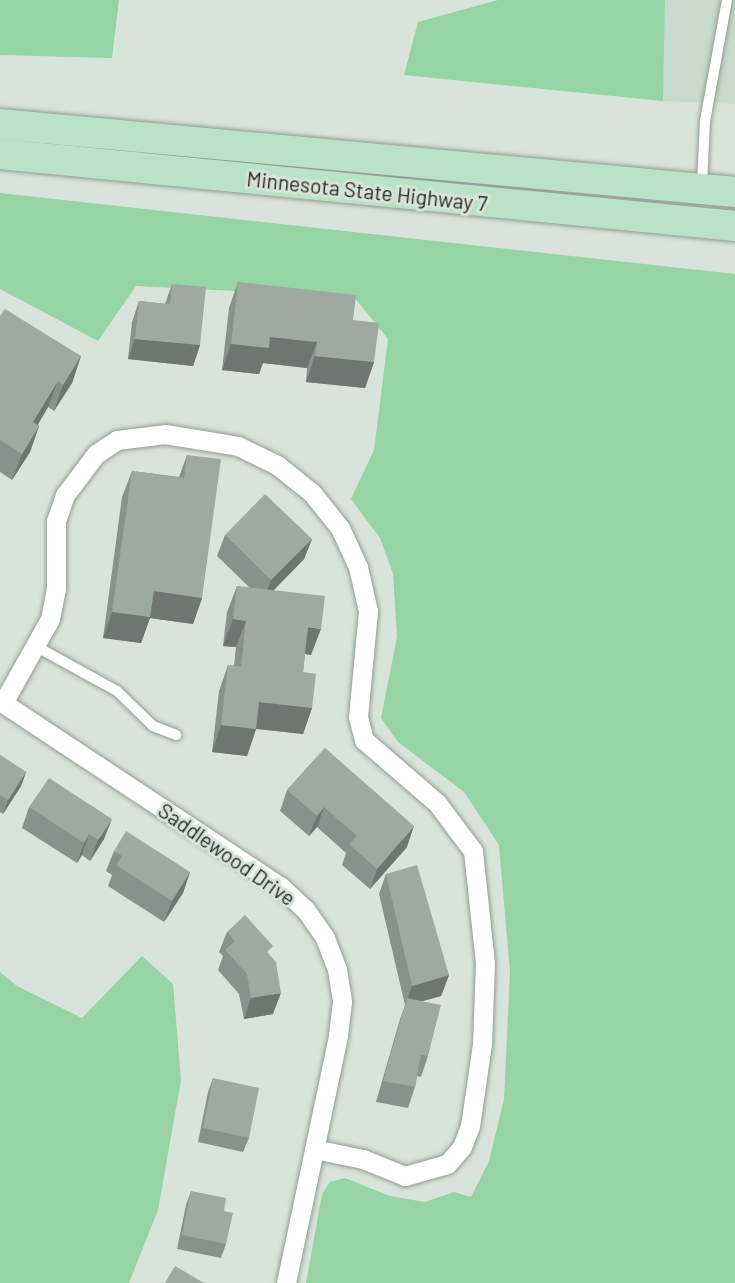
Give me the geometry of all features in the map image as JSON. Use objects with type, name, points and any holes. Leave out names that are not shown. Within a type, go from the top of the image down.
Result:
[{"type":"main road","name":"Minnesota State Highway 7","points":[[0,124],[735,192]]},
{"type":"main road","name":"Minnesota State Highway 7","points":[[0,154],[735,226]]},
{"type":"street","points":[[1,702],[37,647],[56,589],[54,540],[65,495],[96,454],[117,440],[165,434],[238,446],[278,465],[313,493],[340,528],[358,567],[368,611],[358,717],[364,740],[437,803],[473,852],[485,963],[482,1044],[470,1126],[462,1147],[447,1164],[405,1176],[363,1159],[314,1149]]},
{"type":"street","name":"Saddlewood Drive","points":[[1,702],[280,886],[312,919],[337,970],[342,1002],[286,1283]]},
{"type":"lane","points":[[702,189],[705,121],[727,0]]},
{"type":"lane","points":[[37,647],[117,691],[153,726],[176,735]]},
{"type":"shaded area","points":[[665,0],[735,0],[735,104],[663,101]]},
{"type":"green space","points":[[0,0],[119,0],[112,58],[0,55]]},
{"type":"green space","points":[[498,0],[665,0],[663,101],[404,75],[418,22]]},
{"type":"green space","points":[[0,193],[735,274],[735,1283],[306,1283],[322,1194],[330,1182],[345,1178],[390,1196],[425,1202],[454,1192],[471,1197],[489,1161],[504,1099],[510,972],[499,845],[464,792],[398,742],[381,718],[397,637],[393,574],[380,538],[351,499],[374,450],[388,339],[354,297],[136,286],[98,341],[0,289]]},
{"type":"green space","points":[[142,956],[173,984],[181,1080],[158,1210],[129,1283],[0,1283],[0,972],[17,986],[82,1018]]},
{"type":"building","points":[[238,282],[356,295],[353,320],[379,323],[374,362],[315,356],[317,342],[270,337],[269,348],[231,344]]},
{"type":"building","points":[[172,284],[206,287],[200,345],[135,339],[139,301],[170,304]]},
{"type":"building","points":[[5,309],[81,356],[63,385],[58,381],[33,422],[39,426],[22,454],[0,440],[0,316]]},
{"type":"building","points":[[187,455],[221,459],[202,598],[154,591],[150,617],[112,612],[132,471],[184,478]]},
{"type":"building","points":[[265,494],[312,539],[271,580],[225,535]]},
{"type":"building","points":[[237,586],[325,596],[321,629],[308,627],[303,672],[316,674],[312,708],[259,702],[256,729],[221,725],[228,665],[241,666],[246,621],[233,619]]},
{"type":"building","points":[[325,748],[414,826],[377,869],[349,844],[357,836],[324,807],[317,816],[287,790]]},
{"type":"building","points":[[0,755],[26,772],[8,800],[0,795]]},
{"type":"building","points":[[49,778],[112,819],[98,840],[89,834],[84,843],[29,807]]},
{"type":"building","points":[[126,831],[190,872],[172,901],[116,865],[122,856],[114,851]]},
{"type":"building","points":[[417,865],[449,975],[412,986],[386,874]]},
{"type":"building","points":[[245,915],[273,946],[267,952],[276,962],[281,993],[251,998],[247,974],[225,950],[235,941],[227,932]]},
{"type":"building","points":[[407,998],[441,1005],[428,1056],[421,1055],[415,1087],[383,1081]]},
{"type":"building","points":[[213,1078],[259,1088],[249,1138],[203,1128]]},
{"type":"building","points":[[191,1191],[226,1198],[224,1211],[233,1213],[226,1244],[182,1235]]},
{"type":"building","points":[[175,1266],[204,1283],[165,1283]]}]
